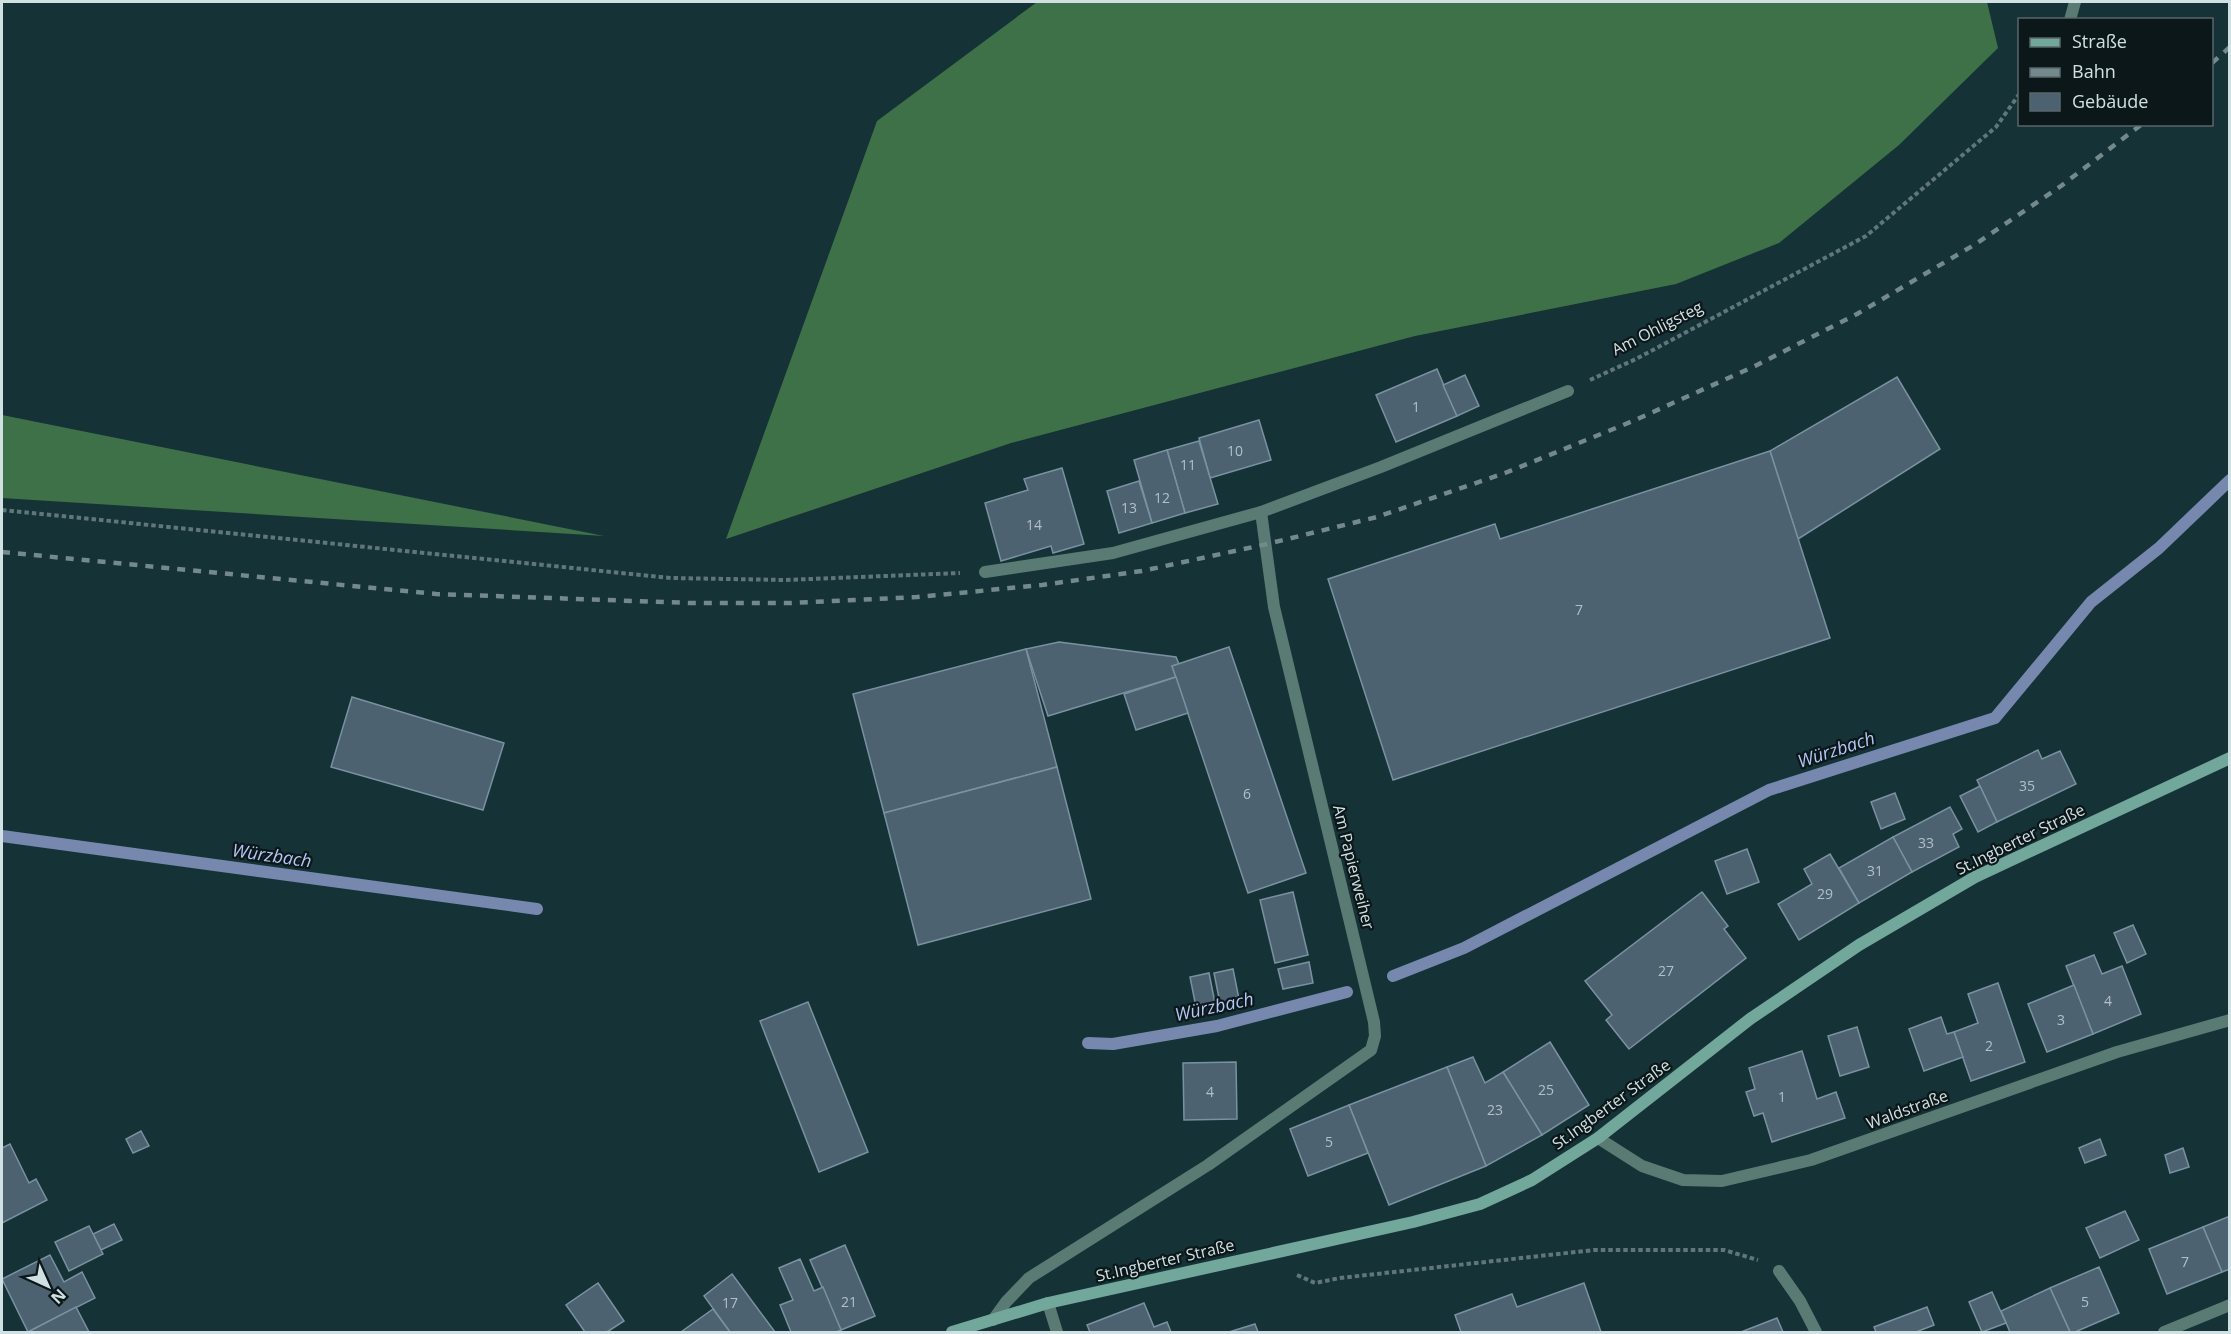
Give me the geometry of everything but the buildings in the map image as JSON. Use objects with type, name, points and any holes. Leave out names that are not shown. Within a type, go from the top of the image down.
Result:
[{"type":"main road","name":"St.Ingberter Straße","points":[[952,1332],[1048,1303],[1413,1222],[1480,1204],[1532,1180],[1598,1138],[1750,1019],[1859,945],[1975,877],[2229,758]]},
{"type":"street","points":[[2071,18],[2075,2]]},
{"type":"street","points":[[985,572],[1113,554],[1261,512],[1381,467],[1568,391]]},
{"type":"street","name":"Am Papierweiher","points":[[993,1320],[1006,1302],[1029,1278],[1208,1165],[1371,1050],[1375,1036],[1374,1022],[1274,607],[1261,512]]},
{"type":"street","name":"Waldstraße","points":[[1598,1138],[1642,1166],[1683,1179],[1722,1181],[1811,1160],[2117,1052],[2229,1020]]},
{"type":"street","points":[[1779,1271],[1800,1301],[1816,1332]]},
{"type":"street","points":[[1048,1303],[1057,1332]]},
{"type":"street","points":[[2164,1332],[2229,1305]]},
{"type":"path","name":"Am Ohligsteg","points":[[1568,391],[1636,359],[1866,236],[1996,127],[2018,94]]},
{"type":"path","points":[[2,510],[671,578],[785,580],[985,572]]},
{"type":"path","points":[[1272,1253],[1290,1272],[1316,1283],[1340,1278],[1594,1250],[1724,1250],[1754,1258],[1779,1271]]},
{"type":"green space","points":[[1037,2],[1987,2],[1998,48],[1899,145],[1779,243],[1676,284],[1415,336],[1011,443],[726,539],[877,121]]},
{"type":"green space","points":[[2,415],[604,536],[2,498]]},
{"type":"waterway","name":"Würzbach","points":[[1393,976],[1464,948],[1769,790],[1995,718],[2091,602],[2159,548],[2230,480]]},
{"type":"waterway","name":"Würzbach","points":[[2,836],[537,909]]},
{"type":"waterway","name":"Würzbach","points":[[1088,1043],[1113,1044],[1217,1026],[1347,992]]},
{"type":"railway","points":[[2213,62],[2230,47]]},
{"type":"railway","points":[[2,552],[436,594],[691,603],[791,603],[917,597],[1042,585],[1142,571],[1377,517],[1505,473],[1633,421],[1755,366],[1857,314],[1974,245],[2061,186],[2139,126]]}]
